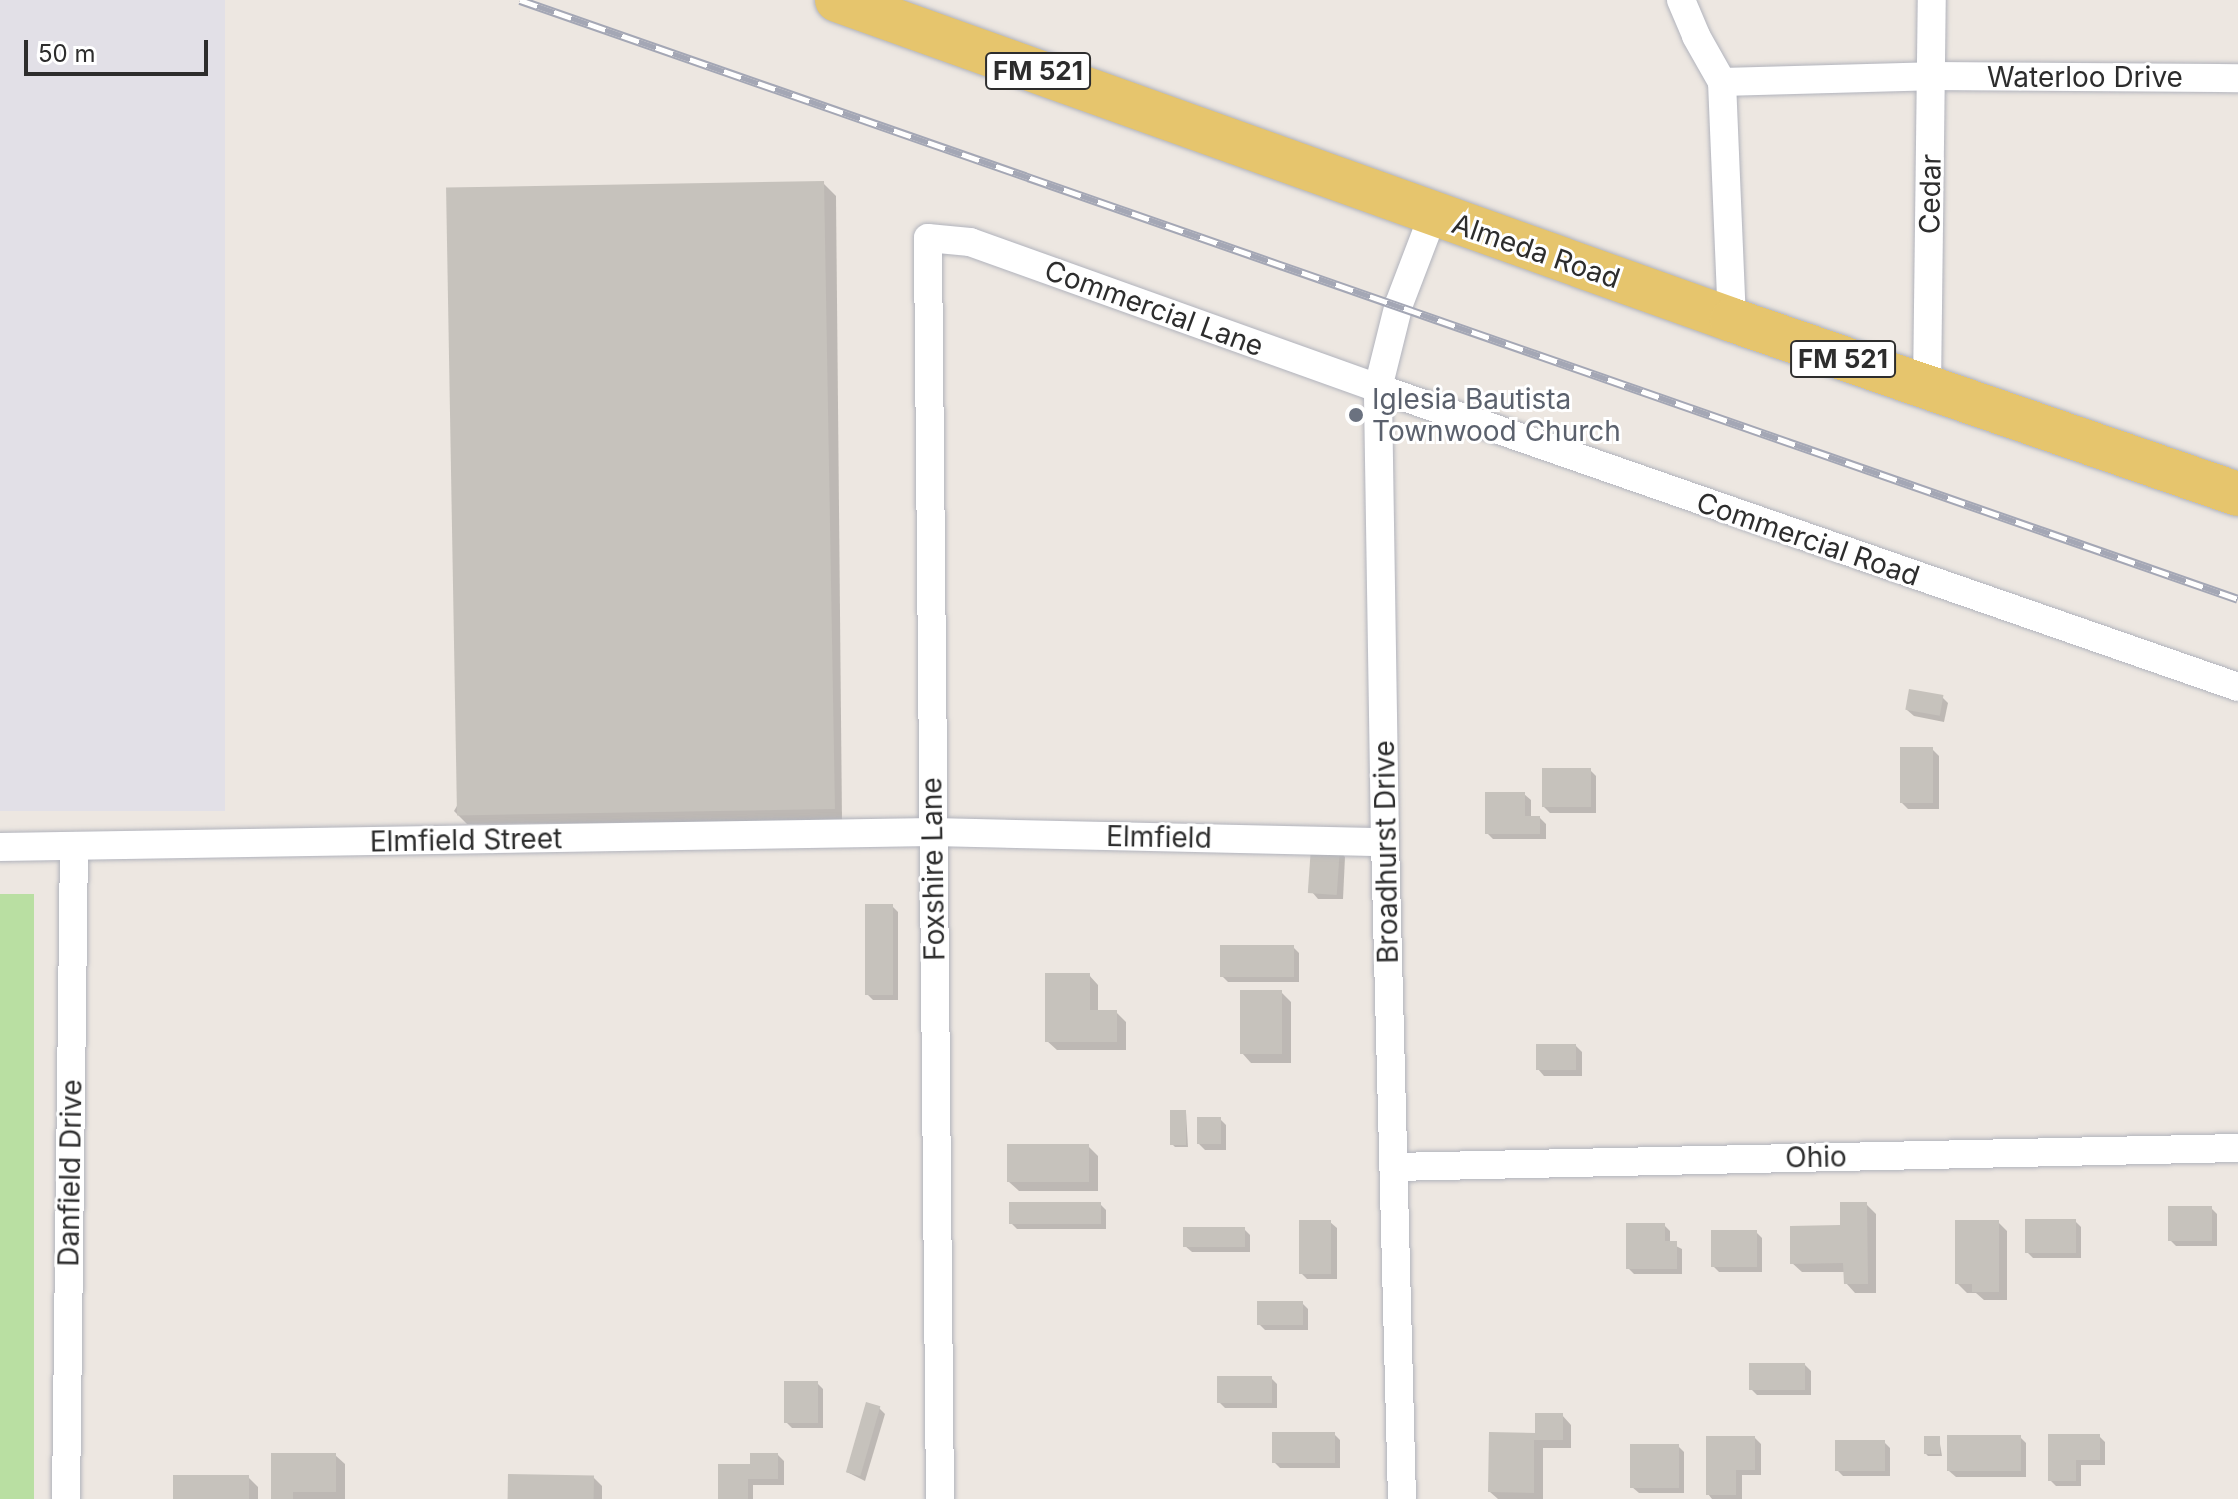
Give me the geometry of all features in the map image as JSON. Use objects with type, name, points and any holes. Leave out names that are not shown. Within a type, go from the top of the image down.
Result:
[{"type":"main road","name":"Almeda Road","points":[[837,0],[1433,215],[1927,389],[2238,494]]},
{"type":"street","points":[[1681,0],[1696,36],[1722,82],[1732,320]]},
{"type":"street","name":"Cedar","points":[[1927,389],[1932,0]]},
{"type":"street","name":"Waterloo Drive","points":[[1722,82],[1931,76],[2238,78]]},
{"type":"street","name":"Broadhurst Drive","points":[[1402,1499],[1385,842],[1378,388],[1399,304],[1433,215]]},
{"type":"street","name":"Commercial Lane","points":[[928,238],[970,242],[1378,388]]},
{"type":"street","name":"Foxshire Lane","points":[[928,238],[940,1499]]},
{"type":"street","name":"Commercial Road","points":[[1378,388],[2238,687]]},
{"type":"street","name":"Elmfield","points":[[933,832],[1385,842]]},
{"type":"street","name":"Elmfield Street","points":[[0,847],[933,832]]},
{"type":"street","name":"Danfield Drive","points":[[66,1499],[74,847]]},
{"type":"street","name":"Ohio","points":[[1394,1167],[2238,1148]]},
{"type":"shaded area","points":[[0,0],[225,0],[225,811],[0,811]]},
{"type":"green space","points":[[0,894],[34,894],[34,1499],[0,1499]]},
{"type":"building","points":[[824,181],[835,809],[457,816],[446,188]]},
{"type":"building","points":[[1909,689],[1943,695],[1940,716],[1905,710]]},
{"type":"building","points":[[1900,747],[1933,747],[1933,803],[1900,803]]},
{"type":"building","points":[[1542,768],[1591,768],[1591,807],[1542,807]]},
{"type":"building","points":[[1485,792],[1525,792],[1525,816],[1540,816],[1540,834],[1485,834]]},
{"type":"building","points":[[1311,847],[1340,849],[1337,895],[1308,893]]},
{"type":"building","points":[[865,904],[893,904],[893,995],[865,995]]},
{"type":"building","points":[[1220,945],[1294,945],[1294,977],[1220,977]]},
{"type":"building","points":[[1045,973],[1090,973],[1090,1010],[1117,1010],[1117,1042],[1045,1042]]},
{"type":"building","points":[[1240,990],[1282,990],[1282,1054],[1240,1054]]},
{"type":"building","points":[[1536,1044],[1576,1044],[1576,1070],[1536,1070]]},
{"type":"building","points":[[1170,1110],[1186,1110],[1186,1145],[1170,1145]]},
{"type":"building","points":[[1197,1117],[1221,1117],[1221,1144],[1197,1144]]},
{"type":"building","points":[[1007,1144],[1089,1144],[1089,1182],[1007,1182]]},
{"type":"building","points":[[1009,1202],[1101,1202],[1101,1224],[1009,1224]]},
{"type":"building","points":[[1840,1202],[1867,1202],[1868,1284],[1844,1284],[1843,1263],[1790,1264],[1790,1226],[1840,1225]]},
{"type":"building","points":[[2168,1206],[2212,1206],[2212,1241],[2168,1241]]},
{"type":"building","points":[[2025,1219],[2076,1219],[2076,1253],[2025,1253]]},
{"type":"building","points":[[1299,1220],[1331,1220],[1331,1274],[1299,1274]]},
{"type":"building","points":[[1955,1220],[1999,1220],[1999,1292],[1972,1292],[1972,1284],[1955,1284]]},
{"type":"building","points":[[1626,1223],[1665,1223],[1665,1241],[1677,1241],[1677,1269],[1626,1269]]},
{"type":"building","points":[[1183,1227],[1245,1227],[1245,1247],[1183,1247]]},
{"type":"building","points":[[1711,1230],[1757,1230],[1757,1267],[1711,1267]]},
{"type":"building","points":[[1257,1301],[1303,1301],[1303,1325],[1257,1325]]},
{"type":"building","points":[[1749,1363],[1805,1363],[1805,1390],[1749,1390]]},
{"type":"building","points":[[1217,1376],[1272,1376],[1272,1403],[1217,1403]]},
{"type":"building","points":[[784,1381],[818,1381],[818,1423],[784,1423]]},
{"type":"building","points":[[866,1402],[880,1406],[860,1476],[846,1472]]},
{"type":"building","points":[[1535,1413],[1563,1413],[1563,1440],[1534,1440],[1534,1493],[1488,1492],[1489,1432],[1535,1433]]},
{"type":"building","points":[[1272,1432],[1335,1432],[1335,1463],[1272,1463]]},
{"type":"building","points":[[2048,1434],[2100,1434],[2100,1460],[2076,1460],[2076,1481],[2048,1481]]},
{"type":"building","points":[[1947,1435],[2021,1435],[2021,1471],[1947,1471]]},
{"type":"building","points":[[1706,1436],[1755,1436],[1755,1470],[1736,1470],[1736,1495],[1706,1495]]},
{"type":"building","points":[[1924,1436],[1940,1436],[1940,1454],[1924,1454]]},
{"type":"building","points":[[1835,1440],[1885,1440],[1885,1471],[1835,1471]]},
{"type":"building","points":[[1630,1444],[1679,1444],[1679,1488],[1630,1488]]},
{"type":"building","points":[[271,1453],[336,1453],[336,1492],[293,1492],[293,1499],[271,1499]]},
{"type":"building","points":[[750,1453],[778,1453],[778,1479],[748,1479],[748,1499],[718,1499],[718,1464],[750,1464]]},
{"type":"building","points":[[508,1474],[594,1476],[594,1499],[508,1499]]},
{"type":"building","points":[[173,1475],[249,1475],[249,1499],[173,1499]]},
{"type":"railway","points":[[520,0],[2238,599]]},
{"type":"place","name":"Iglesia Bautista Townwood Church","points":[[1356,415]]}]
